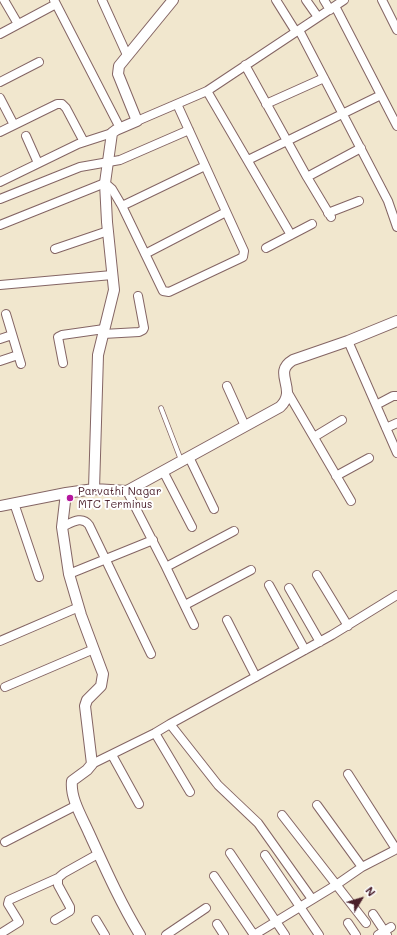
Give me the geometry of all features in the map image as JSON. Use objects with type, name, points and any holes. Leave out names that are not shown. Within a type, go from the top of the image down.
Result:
[{"type":"street","points":[[4,0],[18,24]]},
{"type":"street","points":[[137,121],[118,74],[119,66],[172,0]]},
{"type":"street","points":[[276,0],[298,31],[324,78],[388,201],[397,227]]},
{"type":"street","points":[[306,0],[318,17]]},
{"type":"street","points":[[324,0],[333,8],[397,126]]},
{"type":"street","points":[[0,182],[84,142],[116,130],[207,90],[344,0]]},
{"type":"street","points":[[382,0],[397,30]]},
{"type":"street","points":[[104,1],[128,55]]},
{"type":"street","points":[[0,34],[55,2],[116,130],[108,162],[105,183],[114,290],[98,355],[94,490]]},
{"type":"street","points":[[0,82],[39,62]]},
{"type":"street","points":[[245,65],[286,141],[330,215],[359,201]]},
{"type":"street","points":[[266,104],[324,78]]},
{"type":"street","points":[[207,90],[291,234]]},
{"type":"street","points":[[248,160],[343,115],[381,95]]},
{"type":"street","points":[[0,98],[14,125]]},
{"type":"street","points":[[0,132],[57,104],[62,104],[66,108],[84,142]]},
{"type":"street","points":[[105,183],[112,189],[122,206],[161,288],[166,292],[239,259],[244,254],[244,251],[177,104]]},
{"type":"street","points":[[0,200],[80,167],[120,160],[189,130]]},
{"type":"street","points":[[26,136],[38,163]]},
{"type":"street","points":[[307,177],[361,148]]},
{"type":"street","points":[[122,206],[205,166]]},
{"type":"street","points":[[0,225],[105,183]]},
{"type":"street","points":[[145,254],[226,212]]},
{"type":"street","points":[[266,248],[312,224]]},
{"type":"street","points":[[55,249],[108,231]]},
{"type":"street","points":[[0,285],[112,275]]},
{"type":"street","points":[[62,363],[58,337],[62,335],[103,332],[139,332],[143,330],[144,328],[138,296]]},
{"type":"street","points":[[6,314],[21,364]]},
{"type":"street","points":[[0,506],[66,493],[94,490],[127,491],[280,407],[287,399],[288,393],[284,371],[285,366],[289,363],[397,321]]},
{"type":"street","points":[[0,339],[12,335]]},
{"type":"street","points":[[348,341],[397,452]]},
{"type":"street","points":[[0,361],[18,355]]},
{"type":"street","points":[[227,386],[246,426]]},
{"type":"street","points":[[288,393],[351,501]]},
{"type":"street","points":[[376,405],[393,396],[397,396]]},
{"type":"street","points":[[314,437],[342,420]]},
{"type":"street","points":[[386,428],[397,424]]},
{"type":"street","points":[[336,476],[369,458]]},
{"type":"street","points":[[185,459],[214,510]]},
{"type":"street","points":[[163,471],[192,527]]},
{"type":"street","points":[[127,491],[153,540],[194,625]]},
{"type":"street","points":[[66,493],[62,526],[69,574],[103,674],[101,686],[87,700],[85,706],[92,764]]},
{"type":"street","points":[[14,503],[39,578]]},
{"type":"street","points":[[62,526],[80,519],[86,521],[151,654]]},
{"type":"street","points":[[166,567],[234,531]]},
{"type":"street","points":[[69,574],[153,540]]},
{"type":"street","points":[[185,605],[251,570]]},
{"type":"street","points":[[317,575],[348,626]]},
{"type":"street","points":[[269,585],[305,650]]},
{"type":"street","points":[[290,588],[320,642]]},
{"type":"street","points":[[140,935],[122,906],[98,854],[77,805],[71,787],[72,781],[88,770],[92,764],[155,733],[320,642],[397,595]]},
{"type":"street","points":[[0,641],[79,607]]},
{"type":"street","points":[[227,620],[256,677]]},
{"type":"street","points":[[6,687],[94,649]]},
{"type":"street","points":[[170,724],[210,775],[258,823],[312,899]]},
{"type":"street","points":[[155,733],[190,792]]},
{"type":"street","points":[[112,755],[140,804]]},
{"type":"street","points":[[214,876],[254,935],[336,885],[362,867],[397,849],[348,774]]},
{"type":"street","points":[[5,842],[77,805]]},
{"type":"street","points":[[317,805],[362,867]]},
{"type":"street","points":[[282,815],[366,923]]},
{"type":"street","points":[[230,853],[285,935]]},
{"type":"street","points":[[0,934],[19,922],[8,904],[9,900],[58,878],[64,873],[98,854]]},
{"type":"street","points":[[265,855],[319,935]]},
{"type":"street","points":[[55,920],[70,911],[70,907],[58,885],[58,878]]},
{"type":"street","points":[[166,935],[206,908]]},
{"type":"street","points":[[373,914],[385,932]]},
{"type":"street","points":[[96,920],[105,935]]},
{"type":"street","points":[[217,924],[224,935]]},
{"type":"street","points":[[348,924],[356,935]]},
{"type":"lane","points":[[162,408],[185,459]]},
{"type":"place","name":"Parvathi Nagar MTC Terminus","points":[[70,498]]}]
